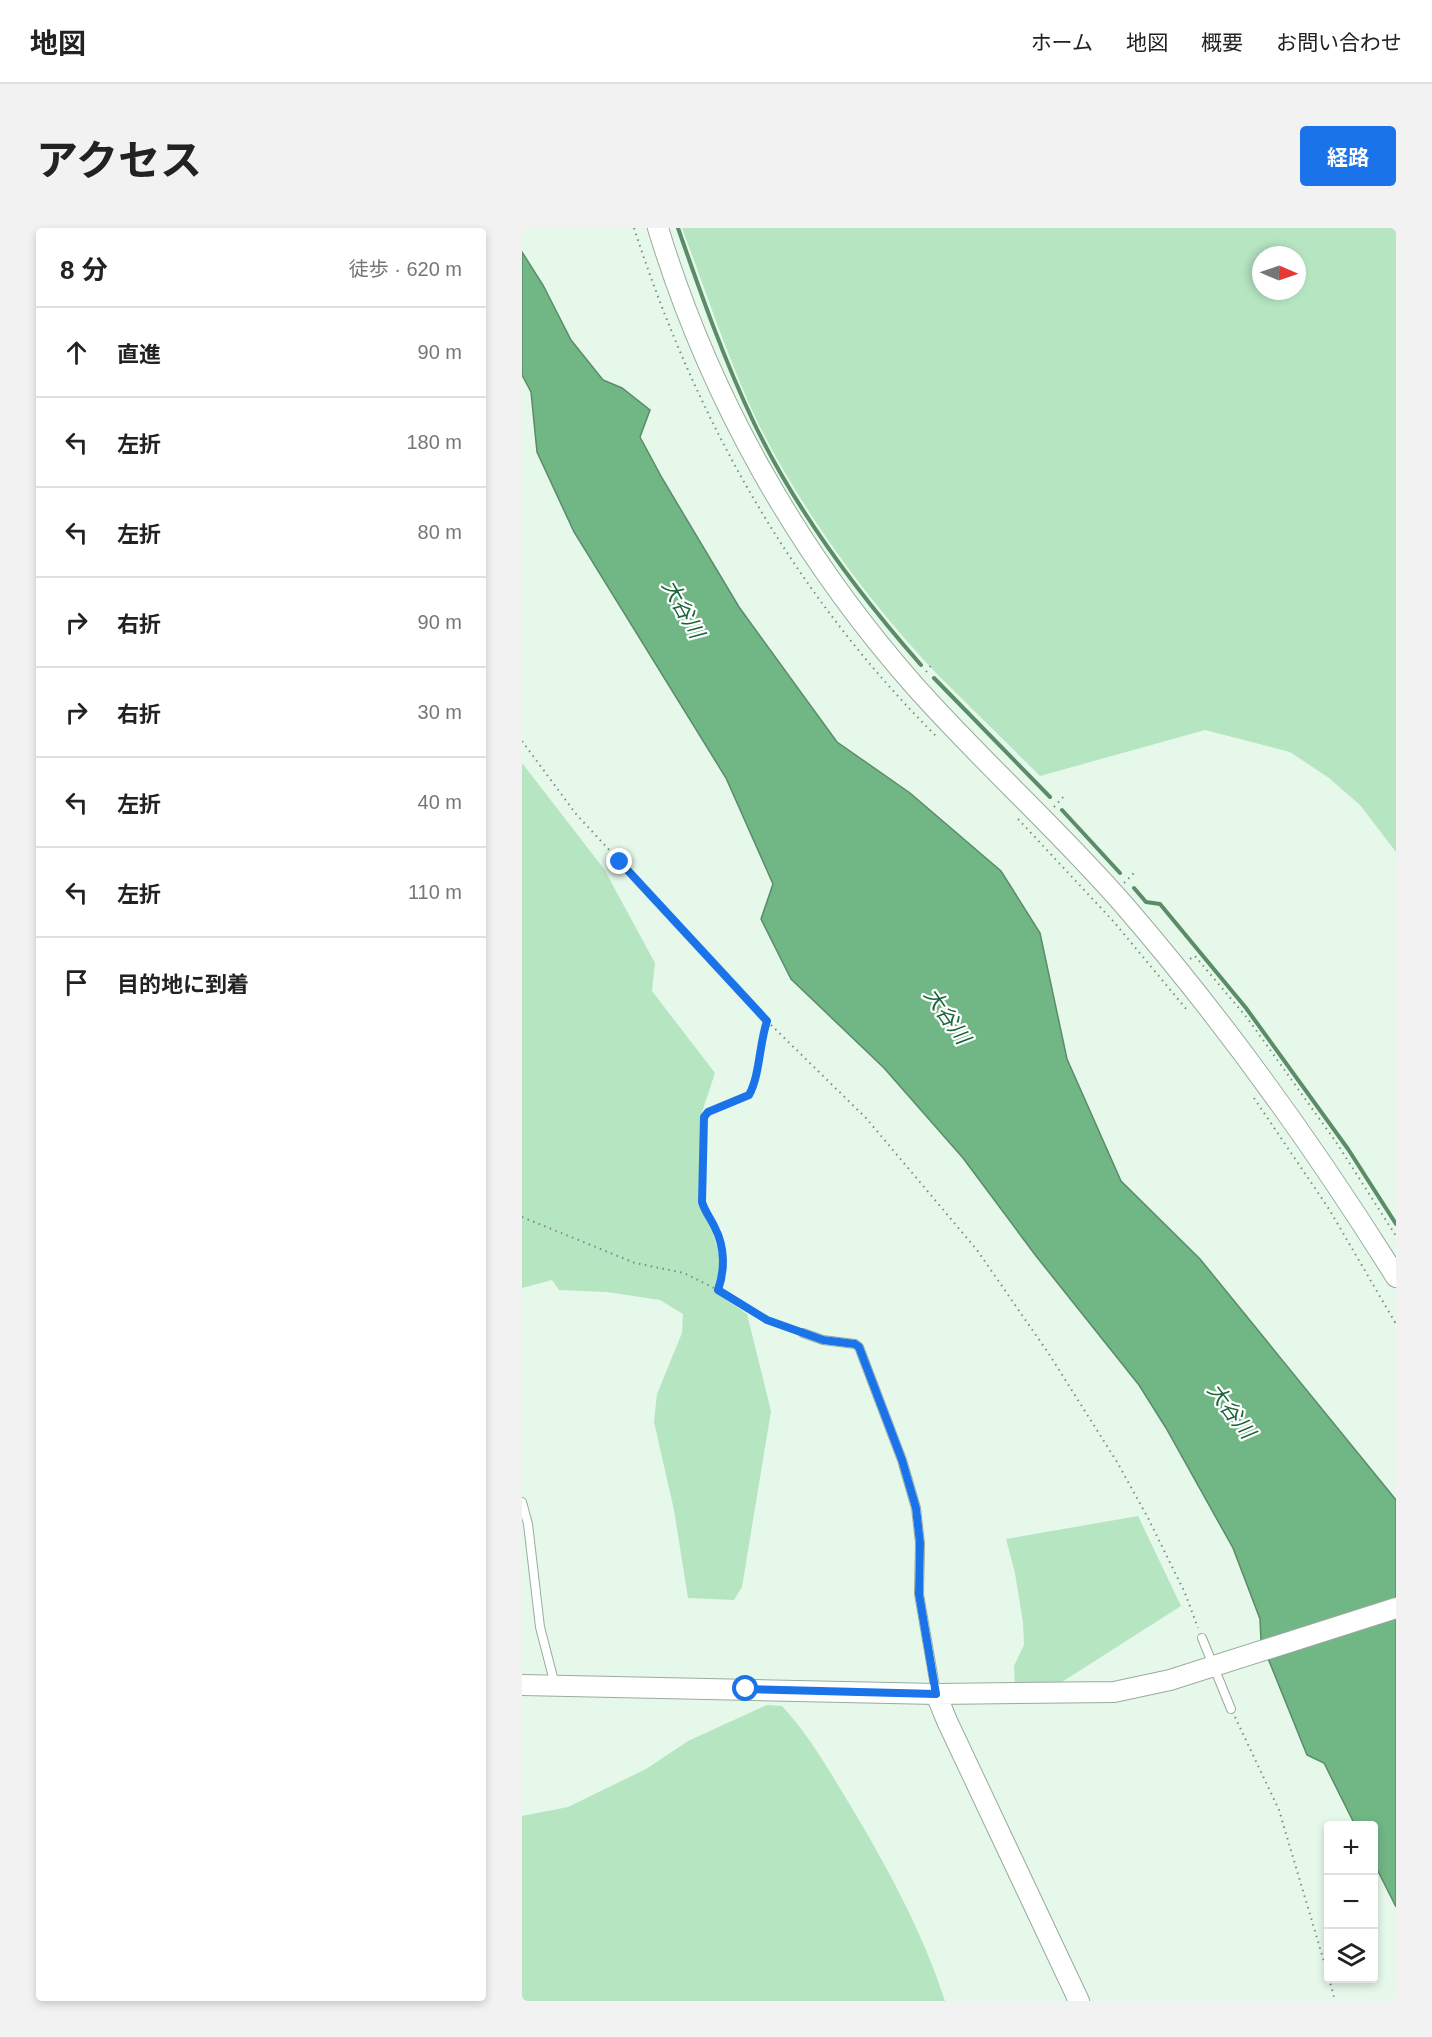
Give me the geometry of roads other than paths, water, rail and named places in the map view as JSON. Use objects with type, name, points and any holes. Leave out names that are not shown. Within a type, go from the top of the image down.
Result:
[{"type":"street","points":[[658,228],[689,317],[732,416],[786,513],[849,607],[914,686],[1059,834],[1176,967],[1288,1112],[1396,1277]]},
{"type":"street","points":[[522,1685],[936,1694],[1114,1692],[1143,1687],[1396,1608]]},
{"type":"street","points":[[936,1694],[1078,2001]]},
{"type":"lane","points":[[802,1334],[823,1340],[855,1344],[859,1347],[902,1460],[919,1522],[919,1594],[936,1694]]},
{"type":"lane","points":[[522,1502],[528,1524],[540,1627],[555,1685]]},
{"type":"lane","points":[[1202,1638],[1215,1665],[1231,1709]]},
{"type":"water","name":"大谷川","points":[[522,252],[543,285],[571,340],[603,380],[622,388],[650,410],[640,437],[662,478],[739,607],[837,742],[910,793],[1001,871],[1040,933],[1067,1059],[1121,1181],[1200,1259],[1396,1500],[1396,1907],[1378,1871],[1378,1821],[1353,1821],[1324,1763],[1307,1755],[1261,1641],[1260,1619],[1233,1548],[1166,1428],[1139,1385],[1036,1256],[963,1158],[884,1068],[791,979],[761,919],[773,884],[726,778],[574,532],[537,452],[531,392],[522,375]]},
{"type":"waterway","points":[[678,228],[723,351],[771,456],[829,550],[921,665]]},
{"type":"waterway","points":[[934,678],[1050,797]]},
{"type":"waterway","points":[[1062,810],[1120,873]]},
{"type":"waterway","points":[[1134,888],[1146,902],[1160,904],[1246,1008],[1348,1149],[1396,1224]]}]
